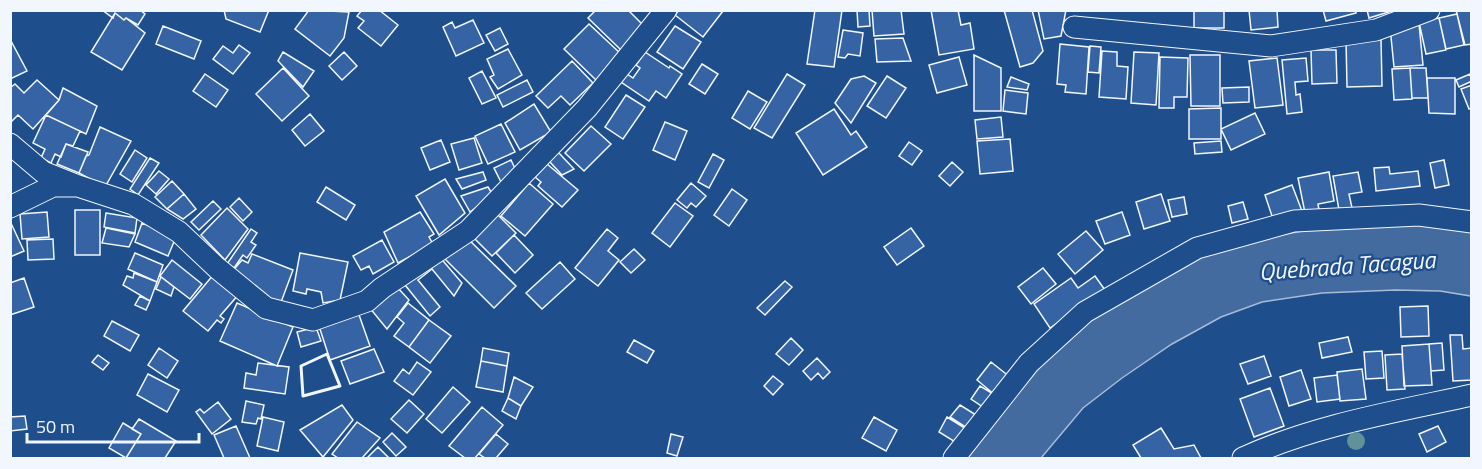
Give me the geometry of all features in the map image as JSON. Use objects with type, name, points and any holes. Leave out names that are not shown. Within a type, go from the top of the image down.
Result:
[{"type":"street","points":[[10,144],[44,172],[133,204],[179,232],[217,268],[266,308],[313,320],[367,301],[382,288],[468,231],[587,108],[666,10]]},
{"type":"street","points":[[1074,27],[1271,46],[1376,30],[1429,10]]},
{"type":"street","points":[[10,207],[53,186],[78,186]]},
{"type":"street","points":[[954,459],[1029,363],[1085,312],[1197,248],[1294,221],[1419,215],[1472,222]]},
{"type":"street","points":[[1243,459],[1271,446],[1344,422],[1472,395]]},
{"type":"water","name":"Quebrada Tacagua","points":[[1430,223],[1471,230],[1471,296],[1440,291],[1396,290],[1322,293],[1262,302],[1221,317],[1172,344],[1122,378],[1083,408],[1041,458],[961,458],[999,409],[1072,334],[1113,302],[1169,269],[1222,249],[1273,236],[1321,228]]},
{"type":"building","points":[[102,10],[140,10],[145,14],[138,25],[126,18],[124,20],[115,13],[113,18]]},
{"type":"building","points":[[224,10],[269,10],[260,32],[226,19]]},
{"type":"building","points":[[309,10],[349,12],[344,38],[330,56],[295,29]]},
{"type":"building","points":[[362,10],[379,10],[398,25],[381,46],[358,28],[364,21],[357,16]]},
{"type":"building","points":[[596,10],[628,10],[644,26],[621,50],[588,18]]},
{"type":"building","points":[[679,10],[723,11],[703,37],[675,15]]},
{"type":"building","points":[[815,10],[842,10],[834,67],[807,64]]},
{"type":"building","points":[[857,10],[869,10],[870,26],[858,27]]},
{"type":"building","points":[[872,10],[901,10],[904,34],[874,36]]},
{"type":"building","points":[[931,10],[958,10],[961,25],[970,23],[974,49],[939,55]]},
{"type":"building","points":[[1004,10],[1032,10],[1043,51],[1033,63],[1020,67]]},
{"type":"building","points":[[1038,10],[1066,10],[1061,36],[1044,39]]},
{"type":"building","points":[[1194,10],[1224,10],[1224,28],[1194,28]]},
{"type":"building","points":[[1249,10],[1277,10],[1278,27],[1251,30]]},
{"type":"building","points":[[1323,10],[1355,10],[1356,13],[1326,21]]},
{"type":"building","points":[[1367,10],[1395,10],[1369,18]]},
{"type":"building","points":[[1456,10],[1472,10],[1472,44],[1465,45]]},
{"type":"building","points":[[115,13],[124,20],[126,18],[145,33],[122,70],[91,52]]},
{"type":"building","points":[[1457,14],[1464,45],[1446,49],[1439,18]]},
{"type":"building","points":[[1439,18],[1446,50],[1426,54],[1419,22]]},
{"type":"building","points":[[473,20],[484,43],[456,56],[443,27],[452,22],[455,28]]},
{"type":"building","points":[[589,24],[621,54],[596,80],[564,49]]},
{"type":"building","points":[[1419,24],[1423,65],[1394,67],[1390,27]]},
{"type":"building","points":[[163,26],[201,41],[194,59],[156,44]]},
{"type":"building","points":[[675,26],[701,42],[683,69],[657,52]]},
{"type":"building","points":[[500,28],[508,44],[495,51],[486,35]]},
{"type":"building","points":[[843,30],[863,33],[860,56],[848,54],[845,58],[838,57]]},
{"type":"building","points":[[903,38],[911,61],[877,62],[875,39]]},
{"type":"building","points":[[10,39],[27,71],[10,79]]},
{"type":"building","points":[[1381,39],[1382,86],[1347,87],[1346,40]]},
{"type":"building","points":[[1060,44],[1089,47],[1086,94],[1065,92],[1066,85],[1057,84]]},
{"type":"building","points":[[239,45],[250,53],[233,74],[213,59],[223,46],[233,53]]},
{"type":"building","points":[[1090,46],[1101,47],[1099,73],[1088,72]]},
{"type":"building","points":[[508,49],[522,75],[498,89],[490,77],[494,75],[487,59]]},
{"type":"building","points":[[1311,50],[1336,50],[1337,83],[1312,84]]},
{"type":"building","points":[[1102,51],[1117,52],[1117,66],[1128,67],[1126,99],[1099,97]]},
{"type":"building","points":[[283,52],[314,71],[303,87],[278,61]]},
{"type":"building","points":[[344,52],[357,66],[342,80],[329,66]]},
{"type":"building","points":[[645,52],[682,74],[666,98],[656,91],[649,101],[621,82],[627,74],[633,78],[640,68],[636,65]]},
{"type":"building","points":[[1134,52],[1159,53],[1156,105],[1131,103]]},
{"type":"building","points":[[974,55],[1001,68],[1001,111],[974,111]]},
{"type":"building","points":[[1190,55],[1220,55],[1220,106],[1191,106]]},
{"type":"building","points":[[959,57],[967,85],[937,93],[929,65]]},
{"type":"building","points":[[1160,57],[1188,58],[1187,97],[1174,97],[1174,108],[1159,108]]},
{"type":"building","points":[[1277,58],[1283,105],[1255,108],[1249,61]]},
{"type":"building","points":[[1306,58],[1308,81],[1295,82],[1296,95],[1300,94],[1302,112],[1287,114],[1282,60]]},
{"type":"building","points":[[572,61],[593,83],[570,105],[561,96],[548,108],[536,96]]},
{"type":"building","points":[[702,64],[718,74],[705,94],[689,84]]},
{"type":"building","points":[[283,68],[309,96],[282,121],[256,94]]},
{"type":"building","points":[[1410,68],[1426,68],[1428,98],[1412,98]]},
{"type":"building","points":[[1410,68],[1412,99],[1394,100],[1392,69]]},
{"type":"building","points":[[482,71],[496,98],[482,104],[469,78]]},
{"type":"building","points":[[205,74],[228,90],[216,107],[193,91]]},
{"type":"building","points":[[787,74],[805,85],[772,138],[754,128]]},
{"type":"building","points":[[1470,74],[1472,81],[1459,87],[1456,80]]},
{"type":"building","points":[[864,76],[876,83],[851,123],[835,103],[851,79]]},
{"type":"building","points":[[887,76],[906,88],[886,118],[867,106]]},
{"type":"building","points":[[1011,77],[1029,84],[1027,90],[1007,87]]},
{"type":"building","points":[[1427,78],[1455,78],[1455,114],[1429,113]]},
{"type":"building","points":[[37,80],[59,100],[33,129],[18,115],[10,123],[10,88],[15,84],[24,93]]},
{"type":"building","points":[[527,80],[533,92],[503,107],[497,95]]},
{"type":"building","points":[[1472,85],[1472,108],[1469,109],[1461,89]]},
{"type":"building","points":[[1249,87],[1249,102],[1223,103],[1222,88]]},
{"type":"building","points":[[63,88],[97,106],[86,134],[46,115],[59,100]]},
{"type":"building","points":[[1005,90],[1028,93],[1026,114],[1003,111]]},
{"type":"building","points":[[748,91],[767,102],[750,129],[732,118]]},
{"type":"building","points":[[626,95],[645,107],[623,139],[605,127]]},
{"type":"building","points":[[534,104],[551,132],[520,150],[505,123]]},
{"type":"building","points":[[1221,108],[1221,139],[1189,139],[1189,109]]},
{"type":"building","points":[[834,109],[851,135],[856,131],[867,147],[823,175],[796,133]]},
{"type":"building","points":[[1255,113],[1265,134],[1231,150],[1221,129]]},
{"type":"building","points":[[310,114],[324,131],[305,146],[292,130]]},
{"type":"building","points":[[46,115],[80,131],[73,146],[66,144],[61,157],[55,154],[51,163],[41,158],[45,149],[33,143]]},
{"type":"building","points":[[1001,117],[1003,137],[977,139],[975,120]]},
{"type":"building","points":[[665,122],[687,131],[675,160],[653,150]]},
{"type":"building","points":[[501,124],[515,152],[488,164],[475,136]]},
{"type":"building","points":[[591,126],[611,144],[584,171],[565,153]]},
{"type":"building","points":[[100,127],[131,141],[105,187],[79,173]]},
{"type":"building","points":[[474,138],[482,163],[459,170],[451,144]]},
{"type":"building","points":[[1010,139],[1013,171],[980,174],[977,141]]},
{"type":"building","points":[[441,140],[450,162],[430,170],[421,148]]},
{"type":"building","points":[[1221,141],[1222,152],[1195,154],[1194,143]]},
{"type":"building","points":[[909,142],[922,151],[912,165],[899,156]]},
{"type":"building","points":[[66,144],[88,152],[79,173],[57,164]]},
{"type":"building","points":[[135,150],[147,158],[132,182],[120,174]]},
{"type":"building","points":[[558,152],[574,169],[562,175],[549,161]]},
{"type":"building","points":[[713,154],[724,160],[709,188],[698,182]]},
{"type":"building","points":[[150,158],[159,163],[138,195],[130,189]]},
{"type":"building","points":[[511,160],[518,175],[504,188],[494,168]]},
{"type":"building","points":[[1444,160],[1449,185],[1435,188],[1430,163]]},
{"type":"building","points":[[952,162],[963,172],[950,186],[939,176]]},
{"type":"building","points":[[547,164],[578,190],[562,207],[538,186],[541,182],[535,177]]},
{"type":"building","points":[[1389,167],[1390,174],[1418,171],[1420,186],[1376,191],[1374,168]]},
{"type":"building","points":[[159,171],[169,179],[156,194],[146,185]]},
{"type":"building","points":[[483,172],[486,180],[462,189],[456,179]]},
{"type":"building","points":[[1329,172],[1334,201],[1318,204],[1319,210],[1305,213],[1298,178]]},
{"type":"building","points":[[1358,172],[1362,192],[1349,194],[1352,208],[1339,210],[1333,176]]},
{"type":"building","points":[[445,179],[465,213],[439,235],[416,196]]},
{"type":"building","points":[[172,181],[184,194],[167,209],[155,197]]},
{"type":"building","points":[[529,183],[553,204],[525,236],[501,216]]},
{"type":"building","points":[[691,183],[706,196],[696,207],[691,203],[687,208],[677,200]]},
{"type":"building","points":[[1292,185],[1302,211],[1274,222],[1265,195]]},
{"type":"building","points":[[326,187],[355,205],[346,220],[317,202]]},
{"type":"building","points":[[488,187],[493,195],[470,212],[461,196]]},
{"type":"building","points":[[732,189],[747,200],[729,226],[714,215]]},
{"type":"building","points":[[184,194],[196,209],[183,219],[167,209]]},
{"type":"building","points":[[1161,194],[1170,221],[1144,229],[1136,202]]},
{"type":"building","points":[[1184,197],[1187,214],[1172,217],[1168,200]]},
{"type":"building","points":[[239,198],[252,212],[243,221],[230,207]]},
{"type":"building","points":[[213,201],[221,209],[199,230],[191,222]]},
{"type":"building","points":[[1243,202],[1248,219],[1232,223],[1228,206]]},
{"type":"building","points":[[675,203],[693,216],[670,247],[652,233]]},
{"type":"building","points":[[227,208],[248,229],[225,260],[201,235]]},
{"type":"building","points":[[75,210],[100,210],[100,255],[75,255]]},
{"type":"building","points":[[47,212],[49,237],[22,239],[20,214]]},
{"type":"building","points":[[420,212],[434,234],[429,237],[433,244],[398,263],[384,232]]},
{"type":"building","points":[[495,212],[516,233],[492,256],[471,235]]},
{"type":"building","points":[[1122,212],[1130,235],[1105,244],[1096,221]]},
{"type":"building","points":[[106,213],[137,218],[135,233],[104,227]]},
{"type":"building","points":[[10,221],[24,251],[10,257]]},
{"type":"building","points":[[142,223],[176,237],[168,256],[135,242]]},
{"type":"building","points":[[106,228],[135,234],[129,247],[102,243]]},
{"type":"building","points":[[911,228],[924,246],[897,265],[884,247]]},
{"type":"building","points":[[251,229],[257,233],[251,242],[256,245],[247,258],[243,255],[234,268],[227,264]]},
{"type":"building","points":[[607,229],[618,238],[608,251],[619,260],[598,286],[575,268]]},
{"type":"building","points":[[1086,231],[1103,250],[1075,274],[1058,254]]},
{"type":"building","points":[[464,235],[516,286],[494,308],[442,256]]},
{"type":"building","points":[[514,235],[533,255],[515,273],[496,253]]},
{"type":"building","points":[[53,239],[54,259],[28,260],[27,240]]},
{"type":"building","points":[[382,240],[394,262],[373,274],[369,266],[361,270],[353,256]]},
{"type":"building","points":[[634,249],[645,260],[631,273],[620,262]]},
{"type":"building","points":[[135,253],[163,265],[157,282],[128,269]]},
{"type":"building","points":[[300,253],[348,262],[340,300],[323,303],[321,292],[307,289],[306,294],[293,291]]},
{"type":"building","points":[[252,254],[293,270],[280,305],[230,274],[242,260],[248,263]]},
{"type":"building","points":[[438,255],[462,283],[454,296],[432,269],[418,280],[440,307],[430,316],[405,285]]},
{"type":"building","points":[[172,260],[202,284],[190,299],[160,276]]},
{"type":"building","points":[[560,262],[575,279],[542,309],[526,293]]},
{"type":"building","points":[[1043,268],[1056,284],[1031,304],[1018,287]]},
{"type":"building","points":[[134,273],[157,282],[150,301],[123,285],[127,276],[133,278]]},
{"type":"building","points":[[214,274],[239,294],[220,316],[224,319],[221,323],[217,320],[208,331],[183,311]]},
{"type":"building","points":[[1095,276],[1105,290],[1050,328],[1034,304],[1071,278],[1078,288]]},
{"type":"building","points":[[161,277],[174,287],[171,296],[156,289]]},
{"type":"building","points":[[24,278],[34,307],[10,315],[10,283]]},
{"type":"building","points":[[785,281],[792,287],[765,315],[757,308]]},
{"type":"building","points":[[397,287],[409,300],[387,329],[369,307]]},
{"type":"building","points":[[140,296],[150,301],[146,310],[135,305]]},
{"type":"building","points":[[237,303],[293,327],[277,366],[220,341]]},
{"type":"building","points":[[408,303],[429,320],[409,347],[394,336],[404,323],[397,317]]},
{"type":"building","points":[[1428,306],[1429,336],[1401,337],[1400,307]]},
{"type":"building","points":[[358,312],[370,346],[330,360],[319,326]]},
{"type":"building","points":[[429,320],[451,336],[430,363],[409,347]]},
{"type":"building","points":[[112,321],[139,335],[130,351],[104,336]]},
{"type":"building","points":[[316,327],[321,341],[301,347],[297,332]]},
{"type":"building","points":[[1450,335],[1462,335],[1463,349],[1472,348],[1472,380],[1453,381]]},
{"type":"building","points":[[1348,337],[1352,352],[1322,358],[1319,343]]},
{"type":"building","points":[[791,338],[803,350],[789,365],[776,354]]},
{"type":"building","points":[[634,340],[654,351],[647,363],[627,352]]},
{"type":"building","points":[[1442,343],[1444,370],[1431,371],[1429,344]]},
{"type":"building","points":[[1429,344],[1432,385],[1404,386],[1402,346]]},
{"type":"building","points":[[159,348],[178,361],[167,378],[148,365]]},
{"type":"building","points":[[483,348],[509,353],[507,366],[481,361]]},
{"type":"building","points":[[374,349],[384,372],[350,384],[341,361]]},
{"type":"building","points":[[1382,351],[1384,378],[1366,379],[1364,352]]},
{"type":"building","points":[[1402,354],[1405,389],[1387,390],[1385,355]]},
{"type":"building","points":[[98,355],[109,363],[103,370],[92,362]]},
{"type":"building","points":[[1264,356],[1271,376],[1248,384],[1240,364]]},
{"type":"building","points":[[817,358],[830,372],[823,379],[818,373],[811,380],[803,371]]},
{"type":"building","points":[[481,361],[507,366],[503,392],[476,387]]},
{"type":"building","points":[[417,362],[431,372],[413,395],[394,381],[403,369],[409,374]]},
{"type":"building","points":[[991,362],[1010,377],[995,395],[977,380]]},
{"type":"building","points":[[258,363],[289,367],[285,394],[244,388],[246,373],[256,375]]},
{"type":"building","points":[[1362,369],[1366,399],[1340,401],[1337,372]]},
{"type":"building","points":[[1301,370],[1311,399],[1289,406],[1280,377]]},
{"type":"building","points":[[148,374],[179,390],[167,412],[137,395]]},
{"type":"building","points":[[1337,375],[1340,399],[1317,402],[1314,378]]},
{"type":"building","points":[[773,376],[783,384],[773,395],[764,386]]},
{"type":"building","points":[[514,377],[533,387],[521,406],[508,398]]},
{"type":"building","points":[[980,386],[995,395],[986,409],[971,399]]},
{"type":"building","points":[[453,387],[470,402],[442,433],[426,419]]},
{"type":"building","points":[[1270,388],[1284,426],[1254,437],[1240,399]]},
{"type":"building","points":[[508,398],[521,406],[516,419],[502,411]]},
{"type":"building","points":[[409,400],[424,414],[407,433],[391,419]]},
{"type":"building","points":[[246,401],[264,405],[261,419],[258,418],[256,424],[242,422]]},
{"type":"building","points":[[218,402],[231,419],[212,434],[196,412],[200,409],[204,413]]},
{"type":"building","points":[[342,405],[353,420],[323,457],[300,430]]},
{"type":"building","points":[[960,405],[976,415],[967,428],[950,417]]},
{"type":"building","points":[[482,407],[503,425],[475,458],[465,458],[449,446]]},
{"type":"building","points":[[25,416],[27,429],[10,431],[10,417]]},
{"type":"building","points":[[263,417],[284,422],[278,451],[257,446]]},
{"type":"building","points":[[874,417],[897,430],[886,451],[862,438]]},
{"type":"building","points":[[947,417],[968,430],[960,445],[939,432]]},
{"type":"building","points":[[139,419],[176,441],[165,458],[126,458],[141,434],[132,429]]},
{"type":"building","points":[[357,422],[380,438],[362,458],[338,458],[332,454]]},
{"type":"building","points":[[123,423],[141,434],[126,458],[109,448]]},
{"type":"building","points":[[236,426],[250,458],[224,458],[214,435]]},
{"type":"building","points":[[1438,426],[1446,442],[1427,452],[1419,434]]},
{"type":"building","points":[[1161,428],[1174,449],[1194,445],[1201,458],[1141,458],[1133,445]]},
{"type":"building","points":[[392,433],[406,447],[396,456],[383,442]]},
{"type":"building","points":[[496,434],[508,444],[496,458],[485,458],[479,454]]},
{"type":"building","points":[[671,434],[683,437],[677,456],[667,453]]},
{"type":"building","points":[[378,447],[389,458],[367,458]]},
{"type":"wall","points":[[327,354],[340,386],[303,396],[301,366],[327,354]]}]
